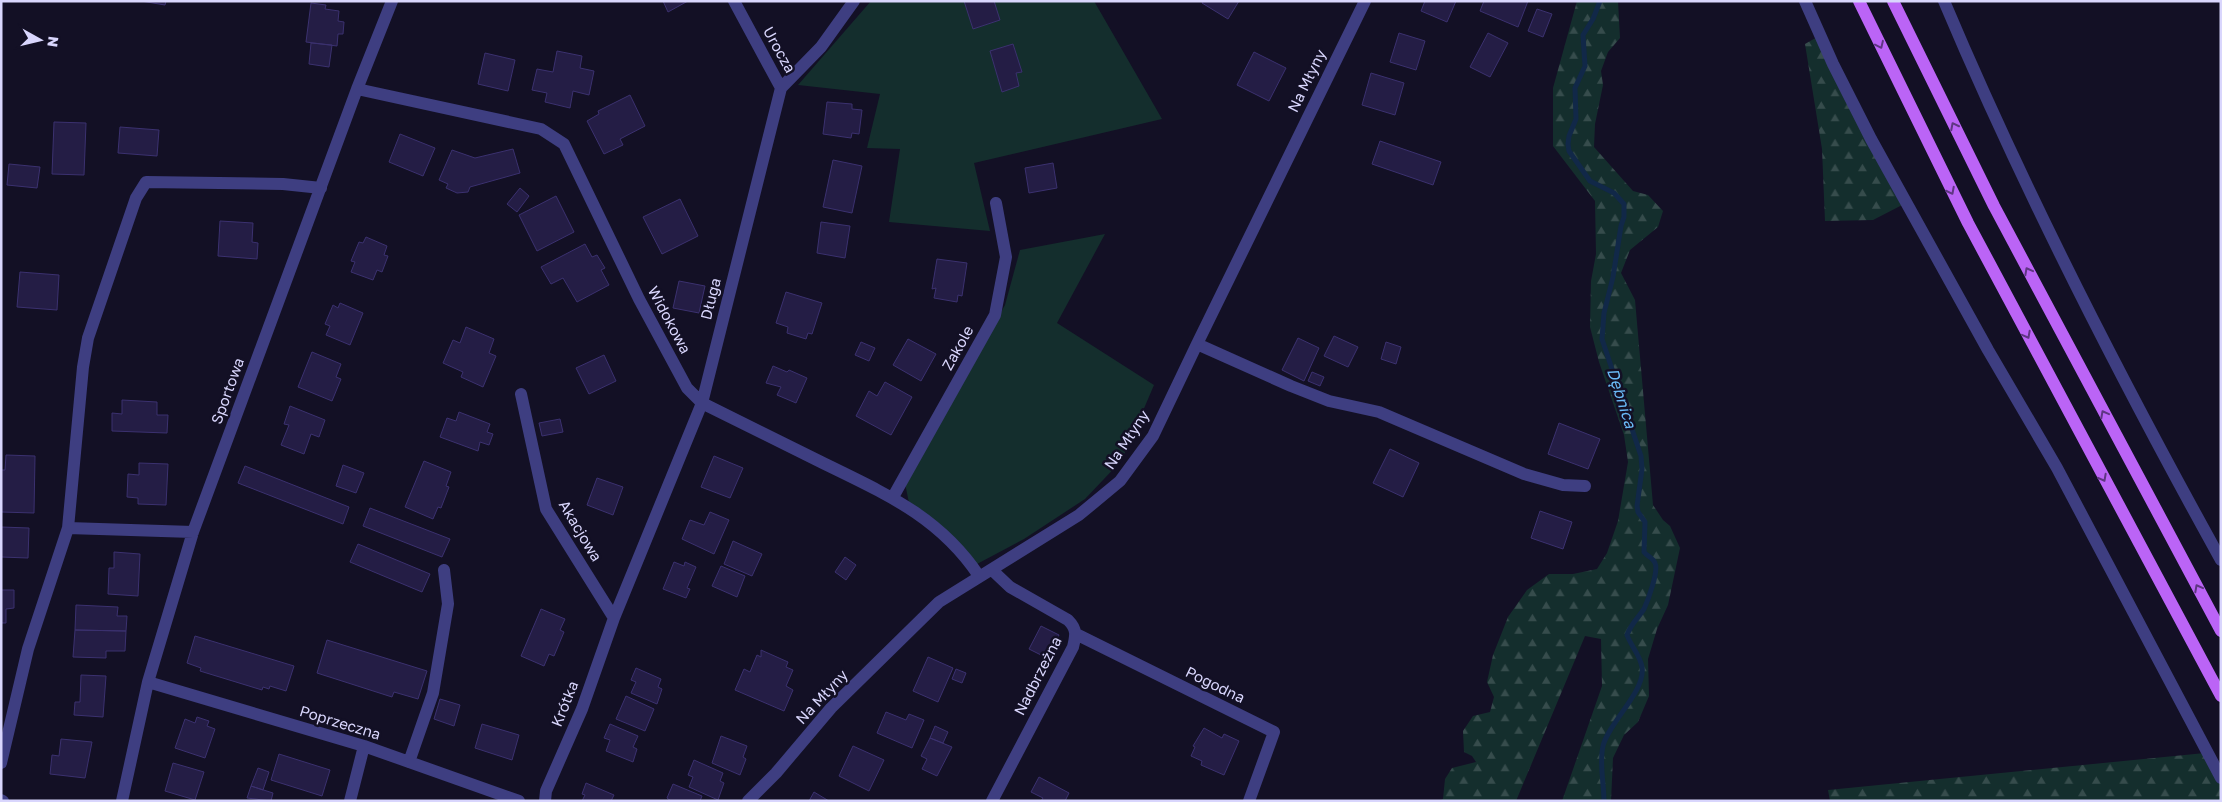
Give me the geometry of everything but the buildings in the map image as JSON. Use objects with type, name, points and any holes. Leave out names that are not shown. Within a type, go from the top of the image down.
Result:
[{"type":"main road","points":[[1859,1],[1968,223],[2221,696]]},
{"type":"main road","points":[[1893,1],[1994,206],[2221,631]]},
{"type":"street","name":"Sportowa","points":[[122,801],[148,682],[193,532],[357,89],[392,1]]},
{"type":"street","name":"Urocza","points":[[734,1],[781,88]]},
{"type":"street","name":"Długa","points":[[614,618],[702,404],[781,88],[820,47],[854,1]]},
{"type":"street","name":"Na Młyny","points":[[748,801],[776,773],[831,708],[938,602],[1079,515],[1120,481],[1153,436],[1174,395],[1197,344],[1365,1]]},
{"type":"street","points":[[1804,1],[1871,139],[1988,350],[2057,468],[2221,778]]},
{"type":"street","points":[[1944,1],[1979,85],[2092,321],[2221,560]]},
{"type":"street","name":"Widokowa","points":[[357,89],[540,129],[564,144],[638,298],[687,388],[702,404],[892,497],[935,526],[964,554],[979,576]]},
{"type":"street","points":[[1,763],[28,649],[68,528],[83,367],[88,338],[136,198],[146,182],[283,184],[320,188]]},
{"type":"street","name":"Zakole","points":[[892,497],[995,316],[1006,257],[996,203]]},
{"type":"street","points":[[1197,344],[1291,386],[1329,400],[1378,412],[1524,474],[1563,485],[1585,486]]},
{"type":"street","name":"Akacjowa","points":[[521,394],[546,510],[614,618]]},
{"type":"street","points":[[68,528],[193,532]]},
{"type":"street","points":[[409,762],[433,693],[448,604],[444,570]]},
{"type":"street","name":"Nadbrzeżna","points":[[992,570],[1010,586],[1068,620],[1074,625],[1076,634],[1073,647],[992,801]]},
{"type":"street","name":"Krótka","points":[[545,801],[546,791],[582,709],[614,618]]},
{"type":"street","name":"Pogodna","points":[[1076,634],[1274,732],[1250,801]]},
{"type":"street","name":"Poprzeczna","points":[[148,682],[364,746],[519,801]]},
{"type":"street","points":[[350,801],[364,746]]},
{"type":"green space","points":[[871,1],[1094,1],[1162,119],[974,163],[990,231],[889,222],[900,149],[867,148],[880,94],[798,85]]},
{"type":"green space","points":[[1577,1],[1618,1],[1620,38],[1608,52],[1601,71],[1603,85],[1595,124],[1594,147],[1633,191],[1648,195],[1663,211],[1658,227],[1630,250],[1621,273],[1635,300],[1653,505],[1663,520],[1670,526],[1680,548],[1668,605],[1657,629],[1648,659],[1649,696],[1638,722],[1624,735],[1613,758],[1611,801],[1562,801],[1602,686],[1601,639],[1585,636],[1516,801],[1439,801],[1443,799],[1445,779],[1452,768],[1476,762],[1472,756],[1464,752],[1463,731],[1473,716],[1490,712],[1494,697],[1487,682],[1493,655],[1508,617],[1527,590],[1549,574],[1573,574],[1597,569],[1607,553],[1618,521],[1628,462],[1624,435],[1599,362],[1590,327],[1591,281],[1596,254],[1595,201],[1553,146],[1553,88]]},
{"type":"green space","points":[[1819,36],[1906,203],[1873,220],[1825,221],[1822,149],[1805,44]]},
{"type":"green space","points":[[1105,234],[1057,323],[1154,385],[1122,460],[1085,499],[1024,539],[977,564],[909,503],[905,483],[1005,305],[1020,250]]},
{"type":"green space","points":[[2205,753],[2221,784],[2221,801],[1830,801],[1828,790]]},
{"type":"waterway","name":"Dębnica","points":[[1600,1],[1593,19],[1583,35],[1585,66],[1575,88],[1576,119],[1568,144],[1569,151],[1590,181],[1614,193],[1624,204],[1624,217],[1613,277],[1604,313],[1602,339],[1641,456],[1642,469],[1637,506],[1638,512],[1645,522],[1644,552],[1654,561],[1656,567],[1653,586],[1644,609],[1627,635],[1641,663],[1642,676],[1633,696],[1612,727],[1603,746],[1604,801]]}]
